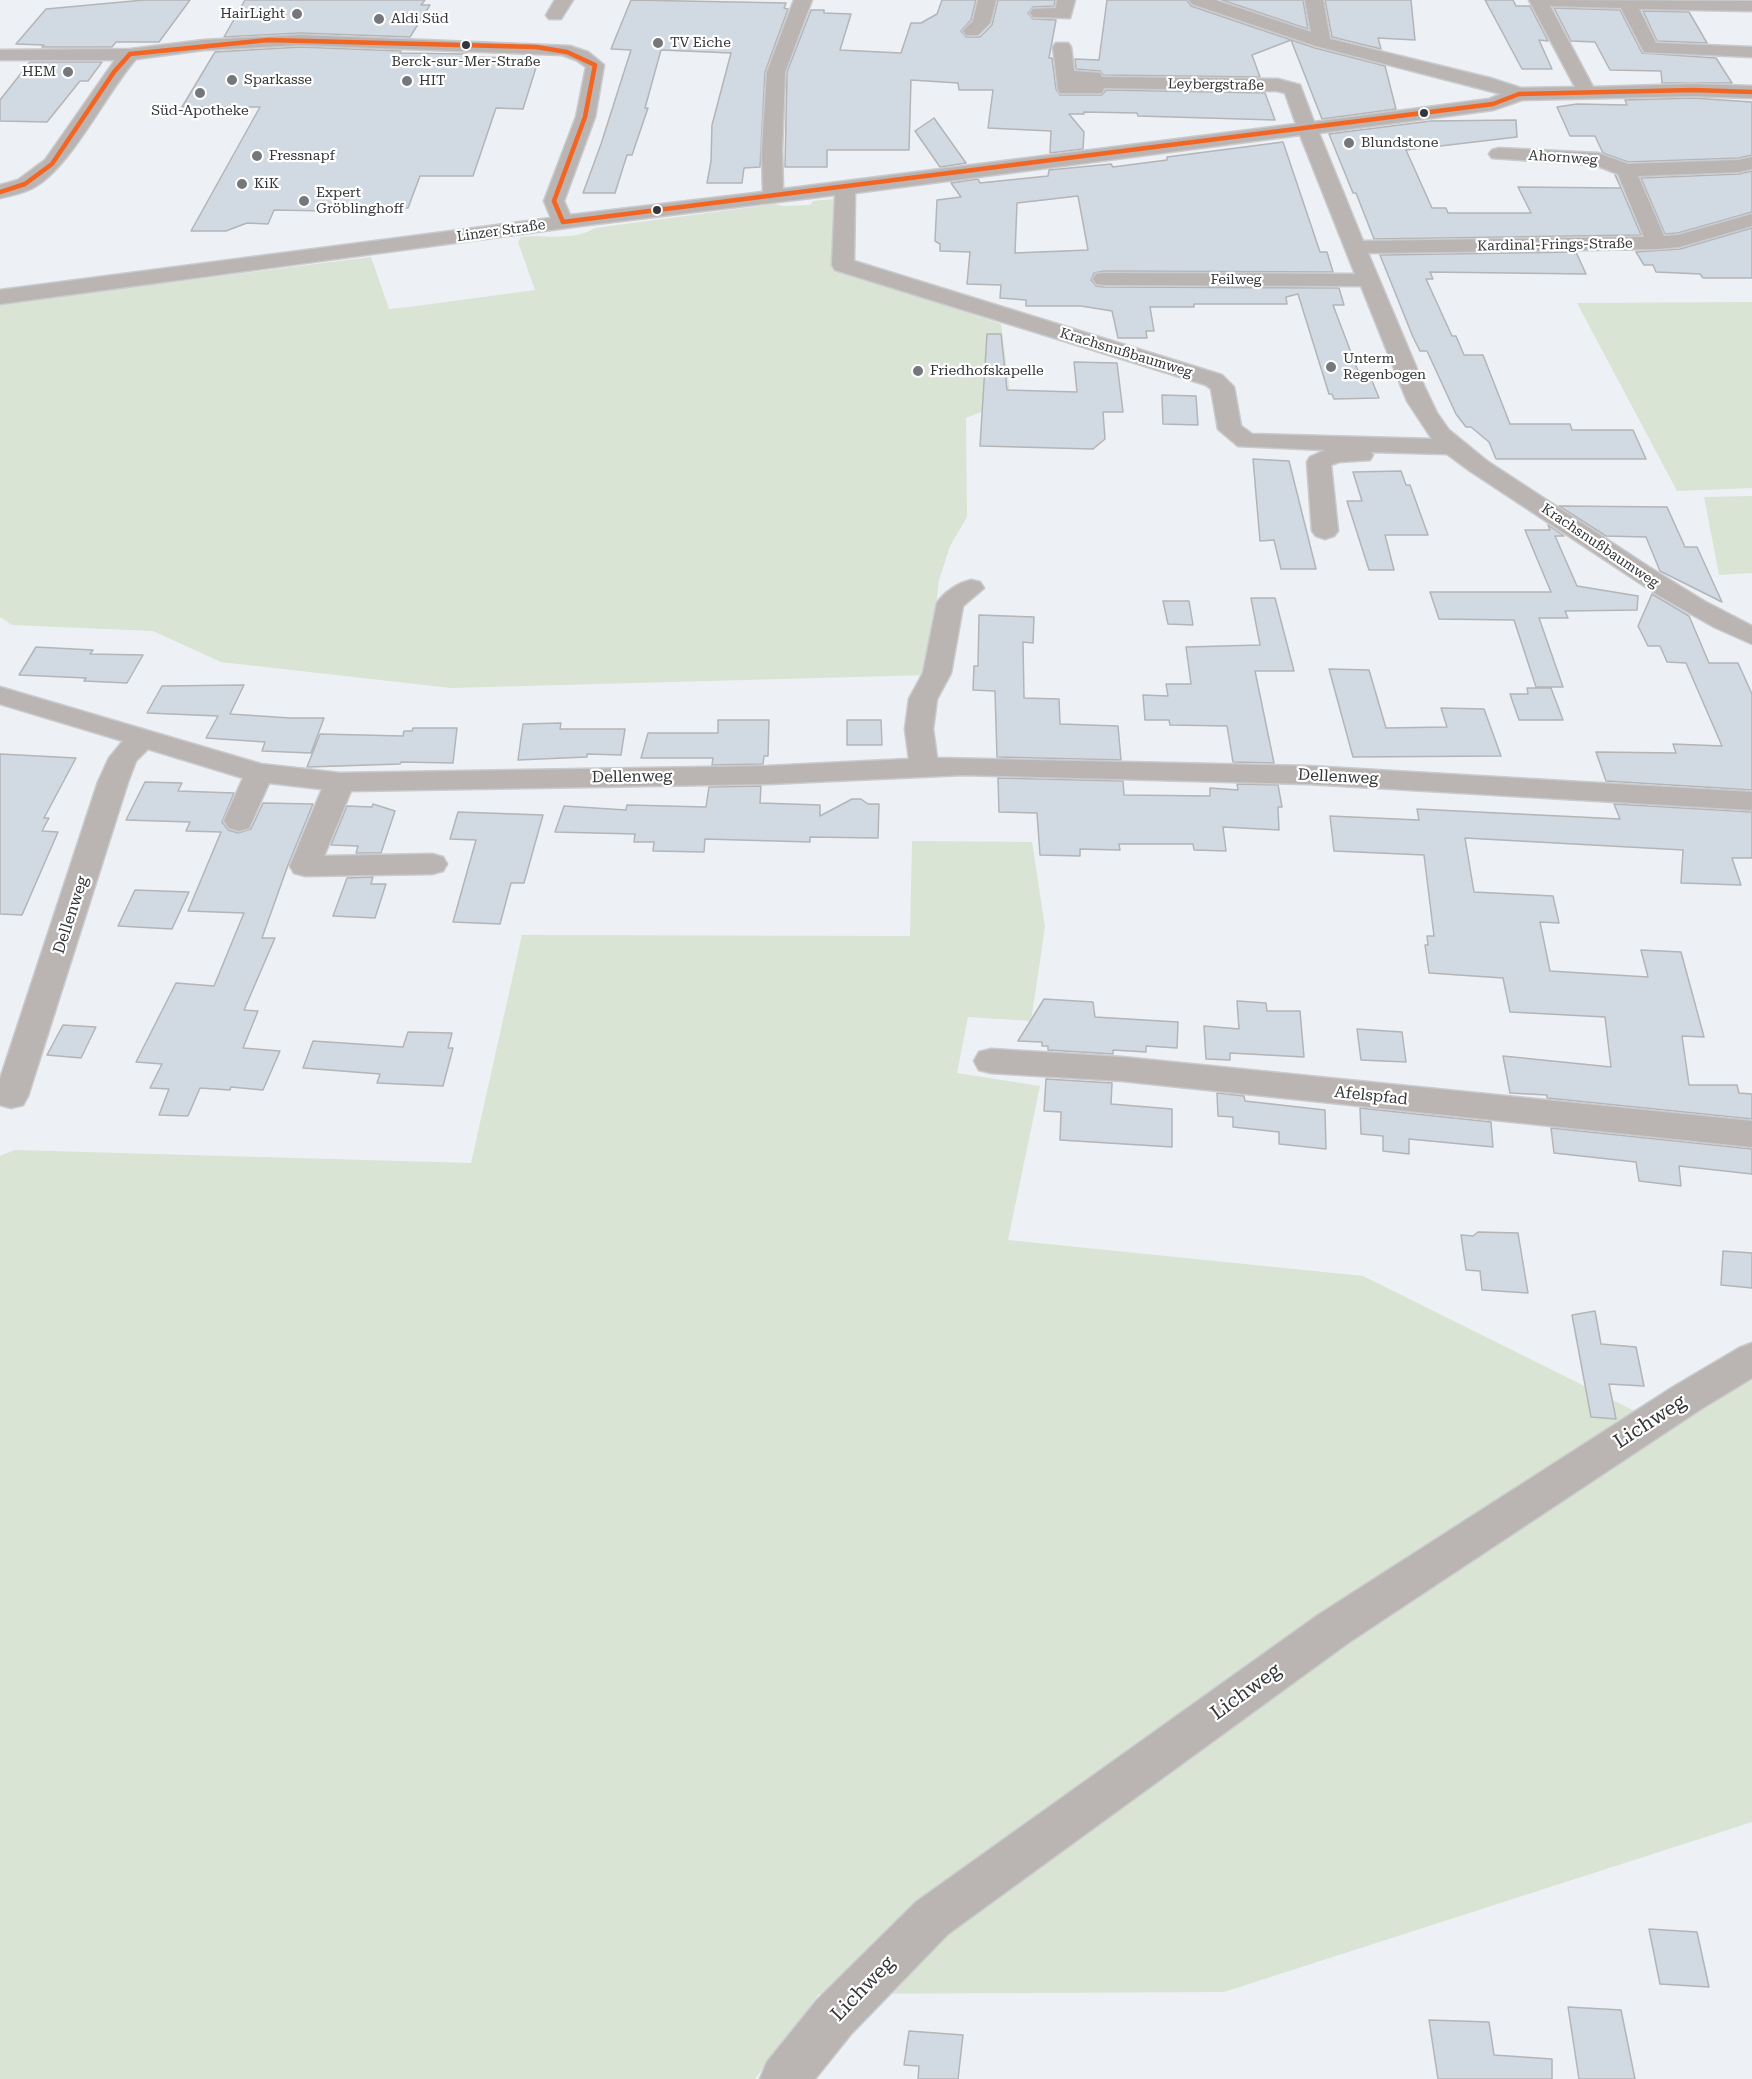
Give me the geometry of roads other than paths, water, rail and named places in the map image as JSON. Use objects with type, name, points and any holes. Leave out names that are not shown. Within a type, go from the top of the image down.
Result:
[{"type":"street","points":[[773,196],[772,150],[776,72],[803,0]]},
{"type":"street","points":[[972,31],[981,23],[987,0]]},
{"type":"street","points":[[1038,13],[1064,14],[1066,0]]},
{"type":"street","points":[[1198,0],[1322,42],[1483,82],[1519,94]]},
{"type":"street","points":[[1314,0],[1322,42]]},
{"type":"street","points":[[1588,94],[1538,0],[1752,6]]},
{"type":"street","points":[[1627,3],[1646,45],[1655,49],[1745,57]]},
{"type":"street","points":[[1711,5],[1745,57]]},
{"type":"street","points":[[0,54],[130,54],[215,44],[300,40],[536,47],[564,50],[582,56],[595,65],[594,79],[578,133],[554,201],[563,222]]},
{"type":"street","name":"Leybergstraße","points":[[1062,47],[1065,77],[1093,77],[1096,82],[1278,85],[1293,89],[1306,129]]},
{"type":"street","points":[[0,192],[25,184],[52,164],[114,72],[130,54]]},
{"type":"street","name":"Linzer Straße","points":[[0,297],[563,222],[1306,129],[1493,104],[1519,94],[1693,90],[1752,92]]},
{"type":"street","points":[[1306,129],[1425,412],[1433,425],[1454,447]]},
{"type":"street","name":"Ahornweg","points":[[1499,154],[1598,159],[1626,170],[1739,166],[1752,163]]},
{"type":"street","points":[[1626,170],[1657,243]]},
{"type":"street","name":"Krachsnußbaumweg","points":[[845,188],[843,265],[1214,380],[1222,387],[1230,429],[1246,441],[1454,447],[1656,583],[1700,610],[1752,636]]},
{"type":"street","name":"Kardinal-Frings-Straße","points":[[1355,247],[1657,243],[1679,241],[1752,220]]},
{"type":"street","name":"Feilweg","points":[[1104,279],[1369,280]]},
{"type":"street","points":[[1325,531],[1319,462],[1335,455],[1420,455],[1454,447]]},
{"type":"street","points":[[924,768],[919,729],[923,699],[937,673],[950,603],[971,588]]},
{"type":"street","name":"Dellenweg","points":[[0,695],[259,773],[340,782],[767,775],[964,766],[1308,775],[1752,801]]},
{"type":"street","name":"Dellenweg","points":[[11,1096],[76,903],[113,782],[123,758],[141,739]]},
{"type":"street","points":[[239,821],[259,773]]},
{"type":"street","points":[[340,782],[305,866],[432,864]]},
{"type":"street","name":"Afelspfad","points":[[991,1061],[1122,1069],[1752,1134]]},
{"type":"street","name":"Lichweg","points":[[784,2079],[834,2017],[932,1918],[1333,1629],[1687,1398],[1752,1359]]},
{"type":"place","name":"HairLight","points":[[297,14]]},
{"type":"place","name":"Aldi Süd","points":[[379,19]]},
{"type":"place","name":"TV Eiche","points":[[658,43]]},
{"type":"place","name":"Berck-sur-Mer-Straße","points":[[466,45]]},
{"type":"place","name":"HEM","points":[[68,72]]},
{"type":"place","name":"Sparkasse","points":[[232,80]]},
{"type":"place","name":"HIT","points":[[407,81]]},
{"type":"place","name":"Süd-Apotheke","points":[[200,93]]},
{"type":"place","name":"Blundstone","points":[[1349,143]]},
{"type":"place","name":"Fressnapf","points":[[257,156]]},
{"type":"place","name":"KiK","points":[[242,184]]},
{"type":"place","name":"Expert Gröblinghoff","points":[[304,201]]},
{"type":"place","name":"Unterm Regenbogen","points":[[1331,367]]},
{"type":"place","name":"Friedhofskapelle","points":[[918,371]]}]
